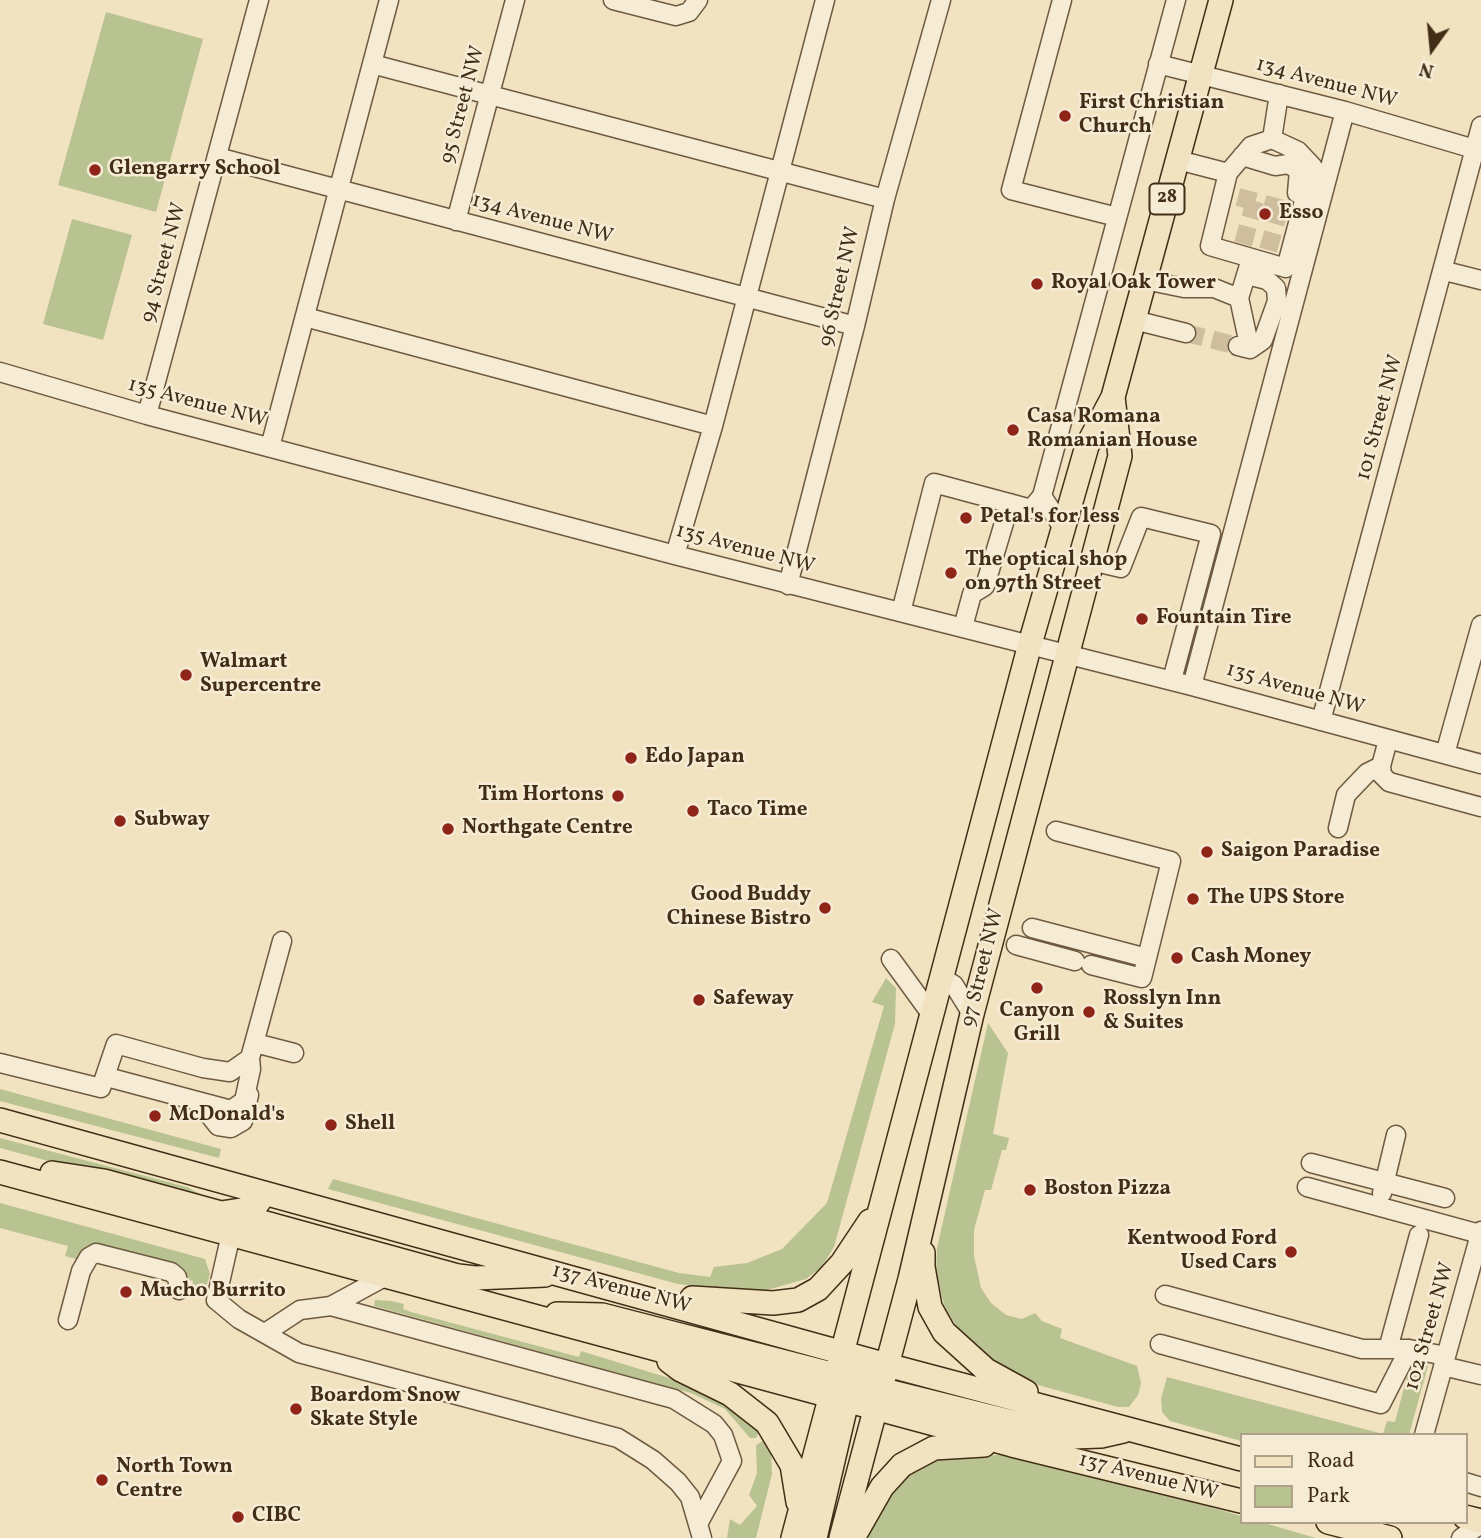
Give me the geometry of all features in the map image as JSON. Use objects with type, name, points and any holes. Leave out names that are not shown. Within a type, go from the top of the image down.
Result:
[{"type":"main road","name":"97 Street NW","points":[[793,1538],[842,1387],[842,1351],[1030,644],[1087,446],[1113,397],[1221,0]]},
{"type":"main road","name":"97 Street NW","points":[[841,1538],[925,1215],[972,1014],[1120,456],[1113,397]]},
{"type":"main road","name":"137 Avenue NW","points":[[0,1120],[1240,1459]]},
{"type":"main road","points":[[0,1166],[104,1181],[221,1213],[254,1208],[267,1193]]},
{"type":"main road","points":[[0,1172],[388,1275],[655,1350],[842,1387],[887,1364]]},
{"type":"main road","points":[[634,1293],[715,1301],[773,1303],[798,1300],[818,1289],[842,1263],[879,1207]]},
{"type":"main road","points":[[925,1215],[923,1267],[930,1307],[937,1323],[962,1352],[986,1370],[1057,1409]]},
{"type":"main road","points":[[231,1234],[245,1224],[262,1222],[458,1276],[475,1278],[565,1275]]},
{"type":"main road","points":[[526,1314],[602,1315],[878,1399],[1072,1437],[1101,1436],[1130,1430]]},
{"type":"main road","points":[[655,1350],[681,1370],[730,1394],[768,1423],[792,1465],[800,1510]]},
{"type":"main road","points":[[815,1538],[842,1387]]},
{"type":"main road","name":"137 Avenue NW","points":[[878,1399],[1012,1445],[1240,1501]]},
{"type":"main road","points":[[853,1538],[882,1487],[902,1465],[917,1455],[934,1448],[962,1445],[1012,1445]]},
{"type":"main road","points":[[1336,1524],[1379,1535]]},
{"type":"street","name":"94 Street NW","points":[[147,415],[259,0]]},
{"type":"street","points":[[270,447],[389,0]]},
{"type":"street","name":"95 Street NW","points":[[456,221],[515,0]]},
{"type":"street","points":[[613,0],[676,16],[693,6]]},
{"type":"street","points":[[675,555],[713,426],[744,297],[825,0]]},
{"type":"street","name":"96 Street NW","points":[[788,584],[885,199],[941,0]]},
{"type":"street","points":[[1062,0],[1011,190],[1117,217]]},
{"type":"street","points":[[901,612],[934,483],[1031,509],[1042,496],[1176,0]]},
{"type":"street","points":[[372,64],[885,199]]},
{"type":"street","name":"134 Avenue NW","points":[[1158,64],[1345,111],[1478,150]]},
{"type":"street","points":[[1272,139],[1279,94]]},
{"type":"street","points":[[1192,685],[1345,111]]},
{"type":"street","name":"101 Street NW","points":[[1321,721],[1478,150],[1481,126]]},
{"type":"street","points":[[1242,156],[1275,166],[1288,164],[1299,170],[1296,211],[1286,268],[1210,246],[1231,195],[1228,173],[1242,156],[1251,146],[1272,139],[1298,150],[1314,167],[1296,211]]},
{"type":"street","name":"134 Avenue NW","points":[[217,157],[855,326]]},
{"type":"street","points":[[1178,160],[1228,173]]},
{"type":"street","points":[[1252,258],[1276,288],[1277,301],[1263,340],[1244,348],[1240,298],[1252,258]]},
{"type":"street","points":[[1444,271],[1481,280]]},
{"type":"street","points":[[1145,280],[1184,288],[1214,288],[1240,298]]},
{"type":"street","points":[[305,317],[713,426]]},
{"type":"street","points":[[1134,320],[1186,333]]},
{"type":"street","name":"135 Avenue NW","points":[[0,372],[147,415],[675,555],[1192,685],[1481,764]]},
{"type":"street","points":[[1042,496],[1063,528]]},
{"type":"street","points":[[963,627],[972,594],[985,586],[1010,503]]},
{"type":"street","points":[[1091,561],[1121,568],[1141,517],[1212,534],[1172,680]]},
{"type":"street","points":[[1445,754],[1481,628]]},
{"type":"street","points":[[1388,740],[1381,766],[1382,775],[1389,782],[1481,807]]},
{"type":"street","points":[[1338,828],[1346,795],[1367,772],[1381,766]]},
{"type":"street","points":[[1016,945],[1142,978],[1171,860],[1056,831]]},
{"type":"street","points":[[1032,928],[1147,958]]},
{"type":"street","points":[[107,1077],[226,1109],[237,1108],[244,1101],[248,1088],[252,1050],[282,941]]},
{"type":"street","points":[[891,959],[931,1014]]},
{"type":"street","points":[[941,977],[954,985],[972,1014]]},
{"type":"street","points":[[0,1063],[96,1089],[104,1085],[116,1044],[222,1073],[238,1069],[252,1050]]},
{"type":"street","points":[[252,1050],[294,1054]]},
{"type":"street","points":[[1379,1206],[1396,1135]]},
{"type":"street","points":[[1311,1163],[1445,1198]]},
{"type":"street","points":[[1307,1187],[1379,1206],[1480,1238]]},
{"type":"street","points":[[231,1234],[216,1300],[239,1319],[299,1353],[618,1438],[653,1460],[678,1482],[690,1497],[700,1531]]},
{"type":"street","points":[[1388,1349],[1419,1235]]},
{"type":"street","name":"102 Street NW","points":[[1425,1433],[1480,1238]]},
{"type":"street","points":[[68,1320],[81,1271],[89,1257],[96,1254],[171,1272],[177,1277],[179,1290]]},
{"type":"street","points":[[265,1333],[300,1310],[331,1306],[388,1275]]},
{"type":"street","points":[[1166,1295],[1363,1349],[1409,1349],[1481,1375]]},
{"type":"street","points":[[331,1306],[654,1393],[688,1406],[723,1435],[732,1461],[700,1531]]},
{"type":"street","points":[[1160,1344],[1381,1404],[1409,1349]]},
{"type":"street","points":[[1461,1538],[1481,1522]]},
{"type":"green space","points":[[106,12],[203,39],[156,212],[58,185]]},
{"type":"green space","points":[[72,219],[132,235],[103,340],[43,324]]},
{"type":"green space","points":[[886,978],[896,988],[895,1024],[834,1247],[822,1267],[806,1279],[767,1290],[739,1291],[678,1284],[328,1189],[333,1179],[679,1273],[710,1277],[714,1267],[747,1263],[782,1249],[827,1203],[884,1006],[872,1002]]},
{"type":"green space","points":[[988,1023],[1008,1053],[993,1134],[1009,1138],[1006,1150],[1002,1150],[991,1190],[985,1190],[974,1230],[974,1256],[981,1288],[991,1303],[1006,1315],[1022,1319],[1035,1313],[1042,1321],[1062,1329],[1060,1338],[1137,1366],[1141,1383],[1138,1395],[1129,1407],[1118,1407],[1027,1382],[973,1352],[945,1308],[936,1274],[937,1248]]},
{"type":"green space","points":[[0,1089],[221,1149],[219,1158],[0,1101]]},
{"type":"green space","points":[[0,1138],[187,1187],[215,1202],[211,1205],[0,1148]]},
{"type":"green space","points":[[0,1203],[205,1259],[210,1274],[203,1297],[190,1293],[193,1281],[185,1279],[183,1272],[79,1260],[65,1256],[68,1246],[0,1228]]},
{"type":"green space","points":[[375,1300],[404,1304],[403,1309],[411,1312],[579,1357],[581,1351],[682,1382],[718,1398],[761,1427],[756,1438],[750,1438],[725,1409],[691,1393],[374,1306]]},
{"type":"green space","points":[[1411,1361],[1428,1366],[1410,1433],[1383,1433],[1387,1421],[1395,1422]]},
{"type":"green space","points":[[1167,1377],[1379,1433],[1240,1433],[1240,1441],[1170,1421],[1162,1412],[1161,1399]]},
{"type":"green space","points":[[765,1440],[771,1450],[772,1474],[756,1538],[727,1538],[730,1519],[740,1525],[757,1506],[749,1495],[757,1473],[756,1445]]},
{"type":"green space","points":[[1001,1455],[1148,1489],[1240,1516],[1240,1524],[1268,1524],[1316,1538],[864,1538],[870,1520],[912,1468],[934,1457]]},
{"type":"tunnel","points":[[1238,197],[1287,210]]},
{"type":"tunnel","points":[[1243,244],[1255,201]]},
{"type":"tunnel","points":[[1268,250],[1280,208]]},
{"type":"tunnel","points":[[1186,333],[1238,346]]},
{"type":"place","name":"First Christian Church","points":[[1065,116]]},
{"type":"place","name":"Glengarry School","points":[[95,170]]},
{"type":"place","name":"Esso","points":[[1265,214]]},
{"type":"place","name":"Royal Oak Tower","points":[[1037,284]]},
{"type":"place","name":"Casa Romana Romanian House","points":[[1013,430]]},
{"type":"place","name":"Petal's for less","points":[[966,518]]},
{"type":"place","name":"The optical shop on 97th Street","points":[[951,573]]},
{"type":"place","name":"Fountain Tire","points":[[1142,619]]},
{"type":"place","name":"Walmart Supercentre","points":[[186,675]]},
{"type":"place","name":"Edo Japan","points":[[631,758]]},
{"type":"place","name":"Tim Hortons","points":[[618,796]]},
{"type":"place","name":"Taco Time","points":[[693,811]]},
{"type":"place","name":"Subway","points":[[120,821]]},
{"type":"place","name":"Northgate Centre","points":[[448,829]]},
{"type":"place","name":"Saigon Paradise","points":[[1207,852]]},
{"type":"place","name":"The UPS Store","points":[[1193,899]]},
{"type":"place","name":"Good Buddy Chinese Bistro","points":[[825,908]]},
{"type":"place","name":"Cash Money","points":[[1177,958]]},
{"type":"place","name":"Canyon Grill","points":[[1037,988]]},
{"type":"place","name":"Safeway","points":[[699,1000]]},
{"type":"place","name":"Rosslyn Inn & Suites","points":[[1089,1012]]},
{"type":"place","name":"McDonald's","points":[[155,1116]]},
{"type":"place","name":"Shell","points":[[331,1125]]},
{"type":"place","name":"Boston Pizza","points":[[1030,1190]]},
{"type":"place","name":"Kentwood Ford Used Cars","points":[[1291,1252]]},
{"type":"place","name":"Mucho Burrito","points":[[126,1292]]},
{"type":"place","name":"Boardom Snow Skate Style","points":[[296,1409]]},
{"type":"place","name":"North Town Centre","points":[[102,1480]]},
{"type":"place","name":"CIBC","points":[[238,1517]]}]
